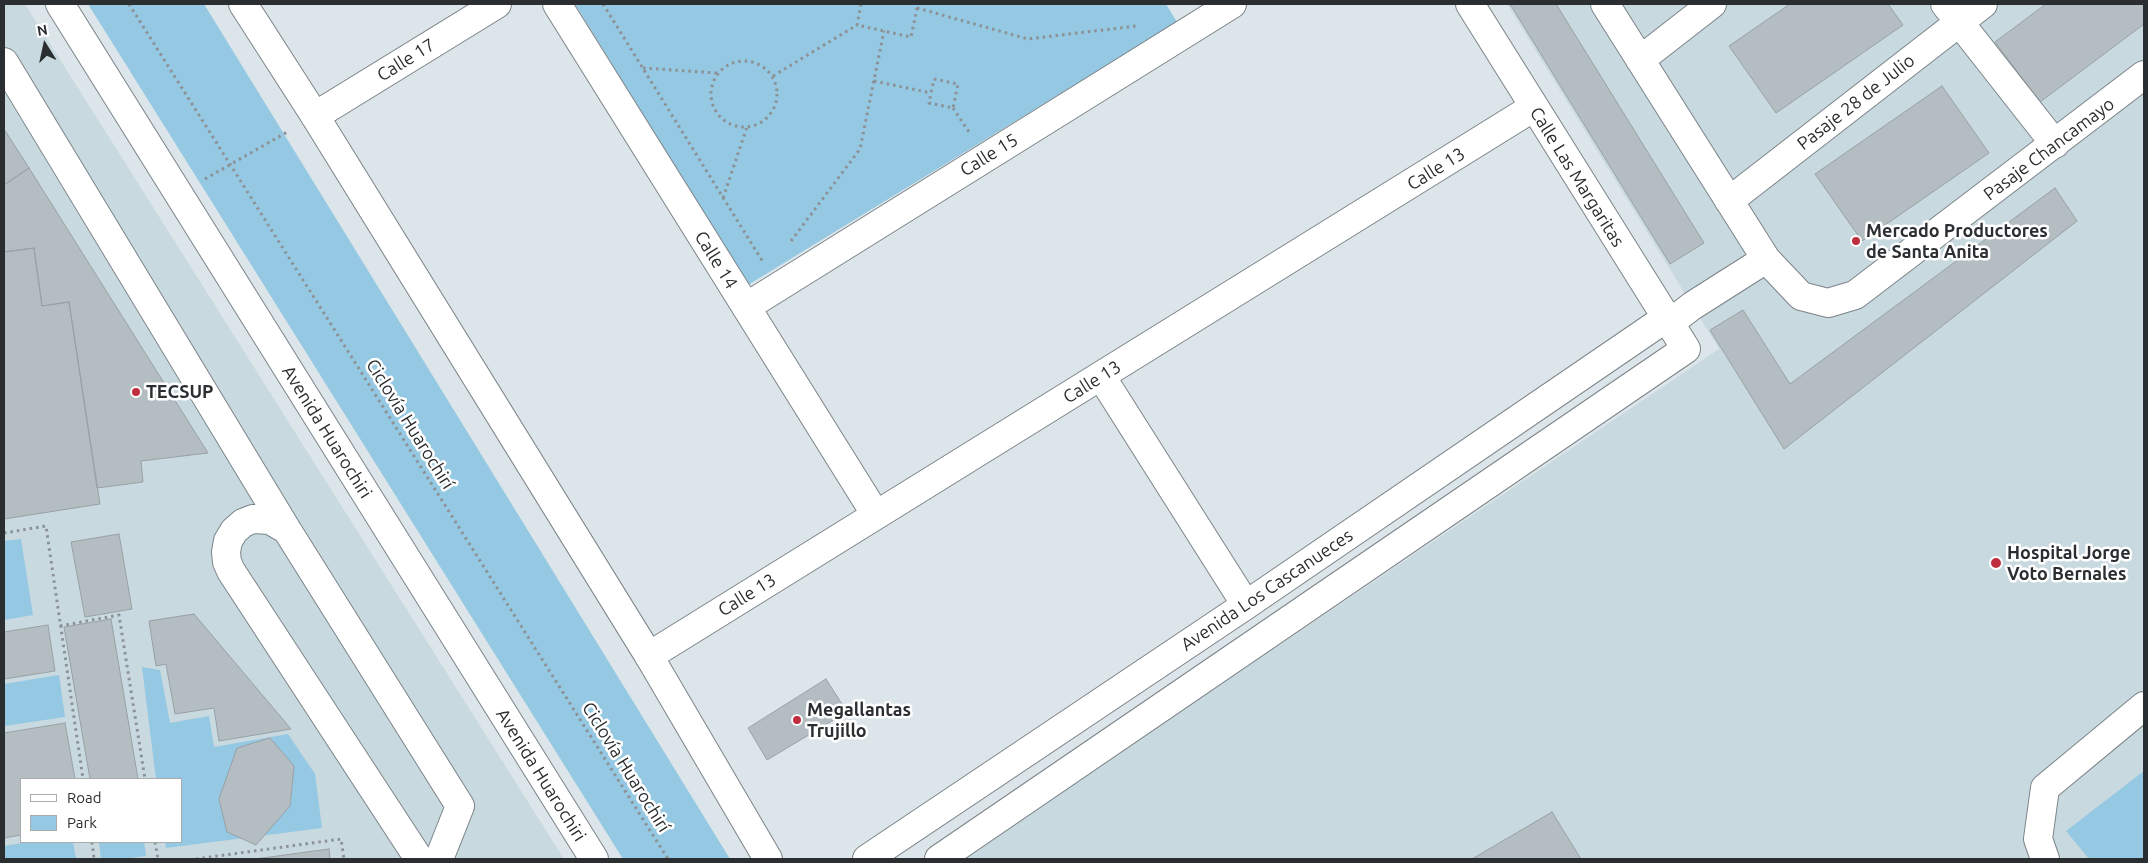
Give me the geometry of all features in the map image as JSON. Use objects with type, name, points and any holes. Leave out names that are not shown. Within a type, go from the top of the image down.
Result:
[{"type":"street","name":"Avenida Huarochiri","points":[[60,4],[594,859]]},
{"type":"street","points":[[244,4],[649,656],[768,859]]},
{"type":"street","name":"Calle 17","points":[[315,116],[497,4]]},
{"type":"street","name":"Calle 14","points":[[556,4],[876,515]]},
{"type":"street","name":"Calle 15","points":[[746,307],[1195,13],[1232,4]]},
{"type":"street","name":"Calle Las Margaritas","points":[[1470,4],[1686,349]]},
{"type":"street","points":[[1605,4],[1766,258]]},
{"type":"street","points":[[1640,60],[1712,4]]},
{"type":"street","name":"Pasaje 28 de Julio","points":[[1729,201],[1952,13],[1983,4]]},
{"type":"street","points":[[1952,13],[2055,144]]},
{"type":"street","points":[[4,62],[287,530],[460,806],[439,859]]},
{"type":"street","name":"Pasaje Chancamayo","points":[[1766,258],[1801,296],[1828,303],[1855,295],[2144,76]]},
{"type":"street","name":"Calle 13","points":[[649,656],[1534,108]]},
{"type":"street","name":"Avenida Los Cascanueces","points":[[867,859],[1246,605],[1535,406],[1766,258]]},
{"type":"street","name":"Avenida Los Cascanueces","points":[[940,859],[1686,349]]},
{"type":"street","points":[[1101,376],[1246,605]]},
{"type":"street","points":[[1535,406],[1556,438]]},
{"type":"street","points":[[1411,492],[1434,521]]},
{"type":"street","points":[[287,530],[270,520],[254,519],[243,523],[234,531],[228,541],[227,562],[419,859]]},
{"type":"street","points":[[2045,859],[2038,839],[2045,788],[2144,706]]},
{"type":"street","points":[[1024,754],[1045,787]]},
{"type":"path","name":"Ciclovía Huarochirí","points":[[129,4],[668,859]]},
{"type":"path","points":[[602,4],[764,264]]},
{"type":"path","points":[[857,26],[861,4]]},
{"type":"path","points":[[773,76],[857,26],[911,37],[918,4]]},
{"type":"path","points":[[917,8],[1028,39],[1137,26]]},
{"type":"path","points":[[786,249],[860,149],[884,31]]},
{"type":"path","points":[[746,60],[756,62],[773,76],[777,86],[778,98],[768,118],[758,124],[747,127],[736,126],[726,122],[717,114],[712,105],[710,94],[712,83],[717,73],[725,66],[735,61],[746,60]]},
{"type":"path","points":[[642,68],[717,73]]},
{"type":"path","points":[[953,108],[929,103],[934,79],[958,84],[953,108],[971,136]]},
{"type":"path","points":[[874,81],[931,93]]},
{"type":"path","points":[[178,194],[315,116]]},
{"type":"path","points":[[723,198],[747,127]]},
{"type":"path","points":[[4,533],[46,526],[83,778]]},
{"type":"path","points":[[60,626],[119,615],[145,778]]},
{"type":"path","points":[[196,859],[341,839],[344,859]]},
{"type":"path","points":[[92,843],[94,859]]},
{"type":"path","points":[[155,843],[158,859]]},
{"type":"shaded area","name":"TECSUP","points":[[4,4],[25,4],[564,859],[4,859]]},
{"type":"shaded area","points":[[1507,4],[2144,4],[2144,859],[962,859],[1719,349]]},
{"type":"green space","points":[[88,4],[204,4],[730,859],[623,859]]},
{"type":"green space","points":[[575,4],[1166,4],[1177,22],[748,285]]},
{"type":"green space","points":[[21,539],[33,615],[4,620],[4,541]]},
{"type":"green space","points":[[142,667],[160,670],[170,723],[209,716],[214,747],[288,734],[315,774],[322,828],[166,848],[165,843],[182,843],[182,778],[156,778]]},
{"type":"green space","points":[[59,675],[65,717],[4,726],[4,684]]},
{"type":"green space","points":[[2144,771],[2144,859],[2089,859],[2066,831]]},
{"type":"green space","points":[[22,843],[73,843],[76,859],[4,859],[4,846]]},
{"type":"green space","points":[[99,843],[144,843],[146,856],[101,859]]},
{"type":"building","points":[[1510,4],[1556,4],[1704,243],[1670,264]]},
{"type":"building","points":[[1790,4],[1888,4],[1903,25],[1776,113],[1729,46]]},
{"type":"building","points":[[2046,4],[2144,4],[2144,24],[2040,102],[1995,42]]},
{"type":"building","points":[[1942,86],[1989,153],[1862,241],[1815,174]]},
{"type":"building","points":[[4,129],[29,168],[4,185]]},
{"type":"building","points":[[29,168],[208,453],[141,461],[143,482],[97,488],[69,302],[42,306],[34,248],[4,252],[4,185]]},
{"type":"building","points":[[2055,188],[2077,221],[1784,449],[1710,330],[1743,310],[1790,384]]},
{"type":"building","points":[[34,248],[42,306],[69,302],[100,504],[4,519],[4,252]]},
{"type":"building","points":[[119,534],[132,609],[85,617],[71,542]]},
{"type":"building","points":[[194,614],[291,729],[219,741],[214,708],[175,714],[166,664],[156,666],[149,621]]},
{"type":"building","points":[[111,619],[138,778],[90,778],[64,627]]},
{"type":"building","points":[[48,625],[55,671],[4,679],[4,632]]},
{"type":"building","name":"Megallantas Trujillo","points":[[826,679],[847,712],[767,760],[748,728]]},
{"type":"building","points":[[65,723],[75,778],[20,778],[20,835],[4,838],[4,733]]},
{"type":"building","points":[[270,738],[294,766],[290,806],[256,845],[227,832],[219,799],[237,748]]},
{"type":"building","points":[[1552,812],[1581,859],[1472,859]]},
{"type":"building","points":[[329,849],[330,859],[255,859]]},
{"type":"place","name":"Mercado Productores de Santa Anita","points":[[1856,241]]},
{"type":"place","name":"TECSUP","points":[[136,392]]},
{"type":"place","name":"Hospital Jorge Voto Bernales","points":[[1996,563]]},
{"type":"place","name":"Megallantas Trujillo","points":[[797,720]]}]
